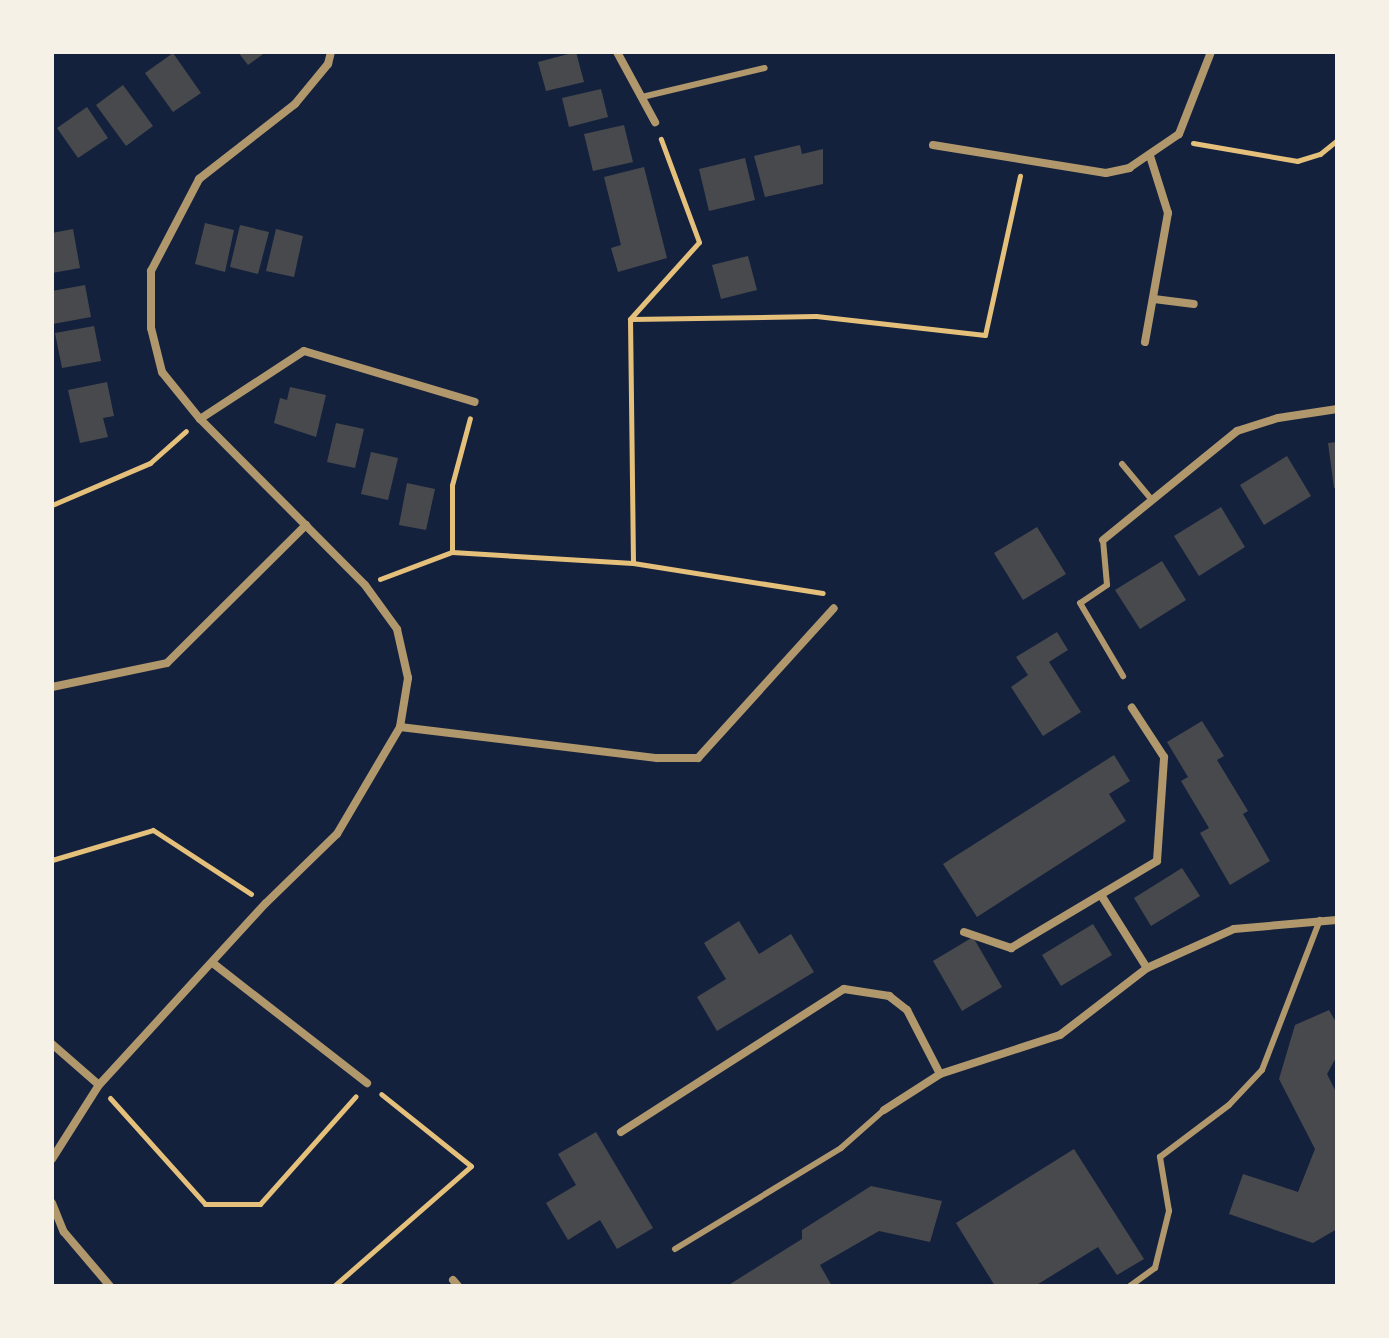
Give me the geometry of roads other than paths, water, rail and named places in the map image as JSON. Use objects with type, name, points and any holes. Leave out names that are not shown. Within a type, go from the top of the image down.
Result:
[{"type":"street","points":[[52,1159],[99,1085],[214,964],[266,903],[337,834],[400,727],[408,678],[397,629],[365,585],[200,419],[162,372],[151,328],[151,271],[199,179],[295,104],[328,64],[331,52]]},
{"type":"street","points":[[617,52],[655,122]]},
{"type":"street","points":[[933,145],[1106,173],[1129,168],[1172,139],[1196,99],[1211,52]]},
{"type":"street","points":[[1145,342],[1168,213],[1150,156]]},
{"type":"street","points":[[1154,299],[1194,304]]},
{"type":"street","points":[[200,419],[304,351],[475,402]]},
{"type":"street","points":[[1103,540],[1237,431],[1278,418],[1337,409]]},
{"type":"street","points":[[52,687],[167,663],[306,525]]},
{"type":"street","points":[[400,727],[657,758],[698,758],[834,608]]},
{"type":"street","points":[[964,932],[1011,948],[1157,861],[1164,757],[1132,708]]},
{"type":"street","points":[[1101,895],[1147,968]]},
{"type":"street","points":[[884,1110],[940,1074],[1060,1035],[1147,968],[1234,929],[1321,918],[1337,920]]},
{"type":"street","points":[[214,964],[367,1083]]},
{"type":"street","points":[[621,1132],[844,989],[889,996],[907,1010],[940,1074]]},
{"type":"street","points":[[52,1044],[99,1085]]},
{"type":"street","points":[[52,1203],[64,1232],[110,1286]]},
{"type":"lane","points":[[642,97],[765,68]]},
{"type":"lane","points":[[1122,464],[1152,500]]},
{"type":"lane","points":[[1103,540],[1107,585],[1080,603],[1123,676]]},
{"type":"lane","points":[[1130,1286],[1155,1268],[1169,1211],[1160,1157],[1229,1105],[1262,1070],[1321,918]]},
{"type":"lane","points":[[675,1249],[841,1148],[884,1110]]}]
